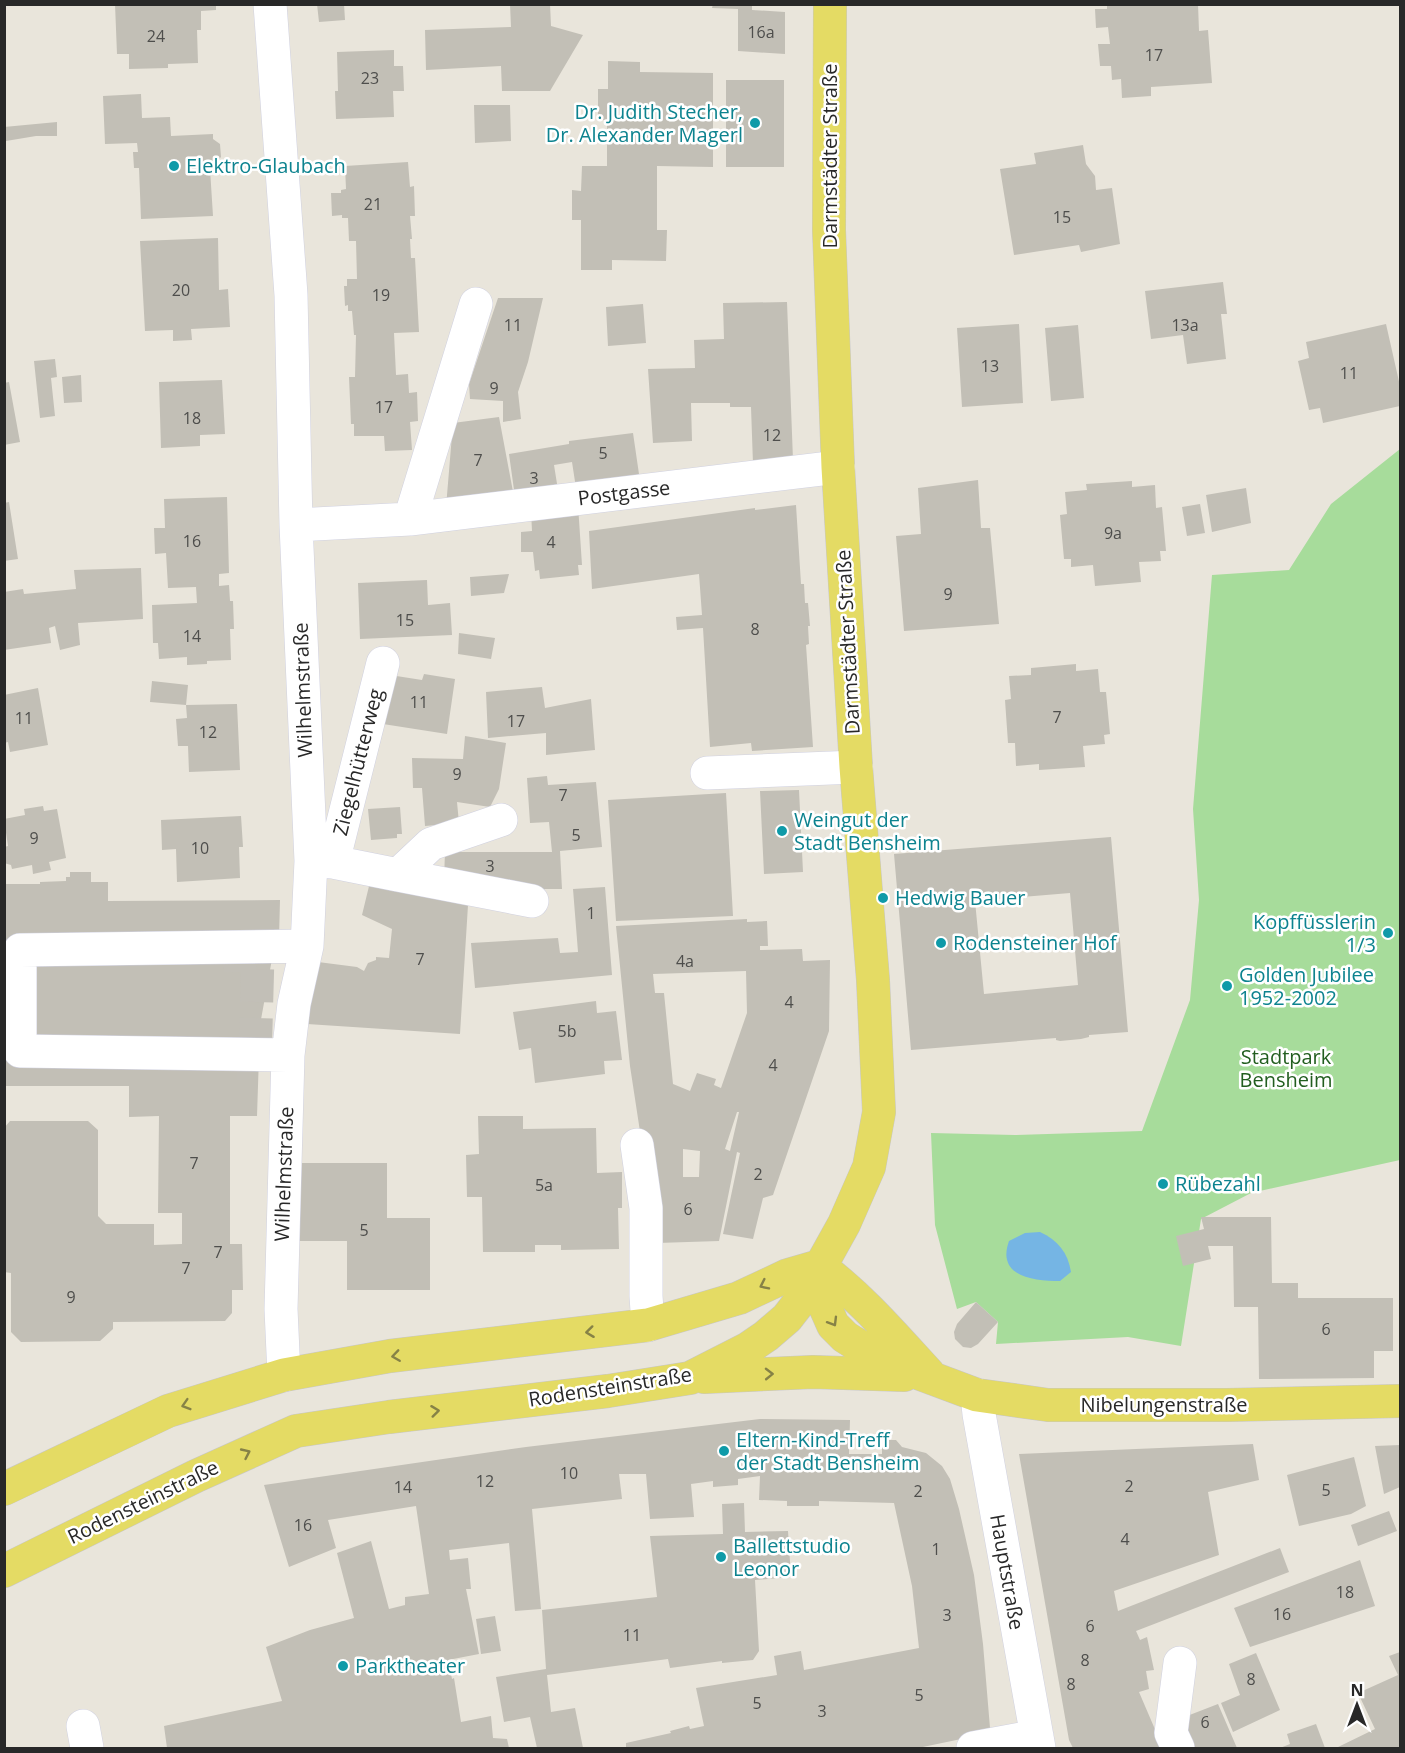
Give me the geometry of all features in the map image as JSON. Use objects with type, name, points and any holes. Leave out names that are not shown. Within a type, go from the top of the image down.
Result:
[{"type":"main road","name":"Darmstädter Straße","points":[[819,1266],[843,1224],[869,1167],[879,1112],[873,980],[856,767],[838,466],[829,230],[830,4]]},
{"type":"main road","points":[[4,1489],[168,1411],[284,1375],[390,1356],[648,1325],[739,1298],[788,1275],[819,1266]]},
{"type":"main road","name":"Nibelungenstraße","points":[[819,1266],[843,1283],[931,1377],[977,1395],[1048,1405],[1227,1405],[1401,1401]]},
{"type":"main road","name":"Rodensteinstraße","points":[[4,1571],[196,1476],[296,1431],[389,1417],[608,1391],[690,1378],[747,1348],[787,1318],[804,1296],[819,1266]]},
{"type":"main road","points":[[690,1378],[813,1372],[931,1377]]},
{"type":"street","name":"Wilhelmstraße","points":[[270,4],[291,296],[296,525],[322,862],[294,1004],[288,1055],[281,1309],[284,1375]]},
{"type":"street","points":[[410,519],[476,304]]},
{"type":"street","name":"Postgasse","points":[[296,525],[410,519],[838,466]]},
{"type":"street","name":"Ziegelhütterweg","points":[[383,663],[322,862],[532,901]]},
{"type":"street","points":[[707,773],[856,767]]},
{"type":"street","points":[[398,875],[431,844],[501,820]]},
{"type":"street","points":[[288,1055],[20,1051],[20,950],[307,946]]},
{"type":"street","points":[[637,1145],[646,1208],[648,1325]]},
{"type":"street","name":"Hauptstraße","points":[[977,1395],[1038,1742]]},
{"type":"street","points":[[1178,1749],[1172,1733],[1180,1663]]},
{"type":"street","points":[[973,1749],[1038,1742]]},
{"type":"green space","name":"Stadtpark Bensheim","points":[[1400,449],[1400,1160],[1251,1193],[1201,1219],[1181,1346],[1128,1337],[996,1344],[998,1322],[976,1302],[957,1309],[935,1225],[931,1133],[1015,1135],[1142,1131],[1190,1000],[1199,900],[1193,809],[1212,575],[1289,570],[1331,504]]},
{"type":"water","points":[[1040,1232],[1057,1243],[1067,1259],[1071,1272],[1060,1281],[1029,1278],[1013,1269],[1008,1262],[1006,1253],[1009,1241],[1025,1233]]},
{"type":"building","points":[[115,4],[216,4],[216,10],[201,11],[201,30],[197,30],[198,63],[168,64],[168,68],[129,69],[129,54],[117,54]]},
{"type":"building","points":[[317,4],[344,4],[345,20],[319,22]]},
{"type":"building","points":[[510,4],[550,4],[551,26],[583,35],[550,91],[502,91],[501,66],[426,70],[425,30],[511,27]]},
{"type":"building","points":[[713,4],[752,4],[752,10],[785,12],[785,54],[738,51],[738,9],[712,8]]},
{"type":"building","points":[[1107,4],[1198,4],[1199,31],[1208,30],[1212,83],[1151,87],[1151,96],[1122,98],[1121,79],[1112,80],[1111,66],[1100,66],[1098,44],[1110,44],[1108,27],[1096,28],[1095,9],[1107,9]]},
{"type":"building","points":[[394,50],[394,66],[403,66],[404,91],[393,91],[394,117],[336,119],[337,52]]},
{"type":"building","points":[[608,61],[640,62],[640,72],[713,73],[713,167],[657,166],[657,230],[667,230],[666,261],[612,260],[612,270],[581,270],[581,220],[572,220],[572,190],[581,191],[582,166],[607,166],[607,120],[598,120],[598,89],[608,89]]},
{"type":"building","name":"Dr. Judith Stecher, Dr. Alexander Magerl","points":[[726,80],[784,80],[784,167],[726,167]]},
{"type":"building","name":"Elektro-Glaubach","points":[[141,94],[142,118],[170,117],[171,136],[213,134],[213,139],[220,144],[221,157],[214,164],[214,169],[210,169],[213,216],[141,219],[139,168],[134,168],[133,152],[138,152],[137,143],[105,144],[103,96]]},
{"type":"building","points":[[474,105],[510,105],[511,141],[475,143]]},
{"type":"building","points":[[57,122],[57,136],[36,136],[6,141],[4,127]]},
{"type":"building","points":[[1083,145],[1086,164],[1095,176],[1096,190],[1112,188],[1120,244],[1081,252],[1079,245],[1014,255],[1000,169],[1036,164],[1034,153]]},
{"type":"building","points":[[408,162],[410,187],[414,186],[415,216],[410,216],[412,239],[410,239],[411,258],[415,258],[419,332],[394,333],[396,375],[408,374],[409,393],[417,392],[418,421],[410,422],[412,450],[385,451],[384,436],[354,436],[354,424],[351,424],[349,377],[355,377],[356,335],[354,335],[352,311],[348,311],[348,305],[345,306],[344,286],[347,286],[347,279],[357,279],[356,241],[349,241],[348,218],[342,218],[342,215],[332,216],[331,193],[341,193],[341,190],[346,189],[345,166]]},
{"type":"building","points":[[218,238],[219,290],[228,289],[230,327],[191,329],[192,340],[173,341],[173,330],[145,331],[140,241]]},
{"type":"building","points":[[1223,282],[1227,314],[1221,314],[1226,359],[1187,364],[1183,335],[1151,339],[1145,291]]},
{"type":"building","points":[[498,298],[543,298],[528,362],[518,392],[521,419],[503,422],[503,401],[470,399],[469,384]]},
{"type":"building","points":[[787,302],[793,460],[753,464],[751,407],[730,407],[730,403],[691,403],[692,441],[653,443],[648,369],[695,368],[694,340],[724,339],[723,303]]},
{"type":"building","points":[[643,304],[646,343],[608,346],[606,307]]},
{"type":"building","points":[[1019,324],[1023,403],[962,407],[957,328]]},
{"type":"building","points":[[1386,324],[1400,386],[1400,406],[1323,423],[1320,408],[1309,410],[1298,361],[1309,358],[1306,342]]},
{"type":"building","points":[[1078,325],[1084,398],[1051,401],[1045,328]]},
{"type":"building","points":[[55,359],[57,377],[51,378],[55,416],[40,418],[34,361]]},
{"type":"building","points":[[81,375],[82,402],[64,403],[62,377]]},
{"type":"building","points":[[222,380],[225,434],[200,435],[200,446],[161,448],[159,382]]},
{"type":"building","points":[[9,382],[20,442],[4,445],[4,383]]},
{"type":"building","points":[[499,417],[514,497],[446,507],[453,423]]},
{"type":"building","points":[[633,433],[640,481],[576,488],[572,462],[554,465],[558,490],[515,497],[509,454],[569,444],[569,441]]},
{"type":"building","points":[[978,480],[981,528],[990,528],[999,624],[904,631],[896,536],[921,534],[918,488]]},
{"type":"building","points":[[1132,481],[1132,487],[1155,485],[1156,508],[1162,507],[1166,551],[1160,551],[1161,561],[1139,562],[1141,582],[1095,586],[1093,565],[1071,567],[1071,559],[1064,559],[1060,515],[1067,514],[1065,492],[1087,490],[1086,484]]},
{"type":"building","points":[[1246,488],[1251,523],[1212,532],[1206,495]]},
{"type":"building","points":[[227,497],[229,573],[219,574],[219,586],[229,585],[230,601],[233,601],[234,629],[230,629],[231,660],[187,665],[187,657],[159,659],[158,643],[153,643],[152,605],[197,603],[196,587],[168,588],[166,553],[155,554],[154,528],[165,528],[164,499]]},
{"type":"building","points":[[9,502],[18,559],[4,561],[4,503]]},
{"type":"building","points":[[1200,504],[1205,533],[1187,536],[1182,507]]},
{"type":"building","points":[[578,505],[582,565],[578,565],[579,575],[540,579],[539,570],[535,571],[533,552],[521,552],[521,532],[532,531],[531,511]]},
{"type":"building","points":[[796,505],[801,584],[804,584],[810,626],[808,626],[809,644],[806,645],[813,747],[752,751],[751,743],[710,747],[703,628],[677,630],[676,617],[702,615],[699,574],[592,589],[589,531],[755,508],[755,510]]},
{"type":"building","points":[[141,568],[143,619],[78,623],[80,645],[60,650],[55,626],[49,628],[51,643],[4,650],[4,592],[23,589],[24,594],[76,589],[74,570]]},
{"type":"building","points":[[509,574],[504,593],[471,596],[470,577]]},
{"type":"building","points":[[427,580],[428,605],[450,603],[452,635],[360,639],[358,583]]},
{"type":"building","points":[[459,633],[495,638],[491,659],[458,654]]},
{"type":"building","points":[[1076,664],[1076,671],[1098,669],[1100,692],[1106,692],[1110,734],[1104,735],[1105,744],[1083,746],[1085,767],[1039,770],[1039,764],[1016,766],[1015,743],[1008,743],[1005,700],[1011,699],[1009,676],[1031,675],[1031,668]]},
{"type":"building","points":[[424,674],[455,679],[447,734],[383,724],[390,675],[422,680]]},
{"type":"building","points":[[152,681],[188,685],[186,705],[150,702]]},
{"type":"building","points":[[542,687],[545,708],[591,699],[595,750],[546,755],[546,733],[488,738],[486,692]]},
{"type":"building","points":[[38,688],[48,745],[10,752],[8,742],[4,743],[4,695]]},
{"type":"building","points":[[237,704],[240,770],[189,772],[188,746],[178,746],[176,719],[187,718],[186,705]]},
{"type":"building","points":[[465,736],[506,743],[499,789],[490,807],[457,802],[459,823],[425,826],[422,788],[413,788],[412,758],[463,759]]},
{"type":"building","points":[[547,776],[548,785],[596,782],[602,847],[560,851],[562,889],[536,889],[444,879],[445,852],[552,852],[549,822],[530,823],[527,778]]},
{"type":"building","name":"Weingut der Stadt Bensheim","points":[[799,790],[803,872],[764,874],[760,791]]},
{"type":"building","points":[[726,793],[733,916],[616,921],[608,800]]},
{"type":"building","points":[[43,806],[44,811],[57,809],[66,858],[49,862],[51,870],[33,874],[32,865],[12,869],[11,865],[4,863],[4,847],[8,846],[4,819],[25,815],[24,809]]},
{"type":"building","points":[[400,807],[402,834],[397,834],[397,838],[371,840],[368,809]]},
{"type":"building","points":[[241,816],[243,847],[239,847],[240,878],[177,882],[176,849],[162,850],[161,820]]},
{"type":"building","name":"Rodensteiner Hof","points":[[1111,837],[1128,1032],[1089,1035],[1081,1039],[1060,1041],[1056,1038],[911,1050],[894,854]],"holes":[[[1070,893],[1078,985],[984,994],[975,901]]]},
{"type":"building","points":[[70,872],[91,872],[91,882],[108,882],[108,901],[280,900],[279,938],[272,959],[260,1025],[257,1116],[230,1116],[230,1244],[242,1244],[243,1290],[232,1290],[232,1313],[225,1321],[113,1322],[113,1329],[100,1341],[21,1342],[11,1332],[11,1273],[4,1272],[4,1128],[10,1121],[88,1121],[98,1130],[98,1216],[106,1224],[154,1224],[154,1245],[182,1244],[182,1213],[158,1213],[159,1116],[129,1117],[129,1086],[4,1086],[5,884],[66,881],[66,877],[70,877]]},
{"type":"building","points":[[370,882],[468,905],[460,1034],[307,1024],[318,962],[357,967],[364,971],[368,963],[376,960],[376,957],[389,958],[392,929],[362,915]]},
{"type":"building","points":[[605,887],[612,975],[475,988],[471,943],[558,938],[560,953],[578,952],[573,889]]},
{"type":"building","points":[[747,919],[747,922],[767,921],[768,946],[760,946],[760,950],[802,949],[803,961],[830,960],[829,1031],[773,1195],[763,1198],[753,1239],[723,1234],[740,1153],[737,1152],[719,1241],[657,1243],[630,1066],[616,926]],"holes":[[[746,971],[747,1013],[721,1088],[714,1085],[716,1079],[697,1073],[690,1091],[673,1084],[664,993],[655,993],[653,974]],[[737,1112],[739,1112],[730,1151],[725,1149]],[[683,1149],[700,1151],[699,1177],[683,1177]]]},
{"type":"building","points":[[596,1001],[597,1013],[616,1011],[622,1060],[604,1061],[605,1074],[535,1083],[531,1048],[519,1050],[513,1012]]},
{"type":"building","points":[[478,1116],[523,1116],[523,1129],[596,1128],[597,1173],[622,1172],[622,1208],[618,1208],[619,1249],[561,1250],[561,1245],[535,1245],[535,1252],[483,1252],[482,1197],[467,1197],[466,1155],[479,1154]]},
{"type":"building","points":[[298,1163],[387,1163],[387,1218],[430,1218],[430,1290],[347,1290],[347,1241],[298,1241]]},
{"type":"building","points":[[1201,1217],[1271,1217],[1272,1283],[1298,1283],[1298,1298],[1393,1298],[1393,1351],[1374,1351],[1374,1378],[1259,1379],[1258,1307],[1234,1307],[1233,1246],[1208,1246],[1211,1259],[1183,1266],[1176,1236],[1204,1229]]},
{"type":"building","points":[[976,1302],[998,1322],[978,1344],[971,1348],[963,1347],[955,1339],[954,1332],[957,1324]]},
{"type":"building","points":[[760,1419],[850,1420],[849,1454],[882,1454],[882,1447],[889,1440],[896,1440],[902,1447],[926,1453],[942,1466],[950,1479],[959,1509],[974,1575],[990,1728],[966,1738],[918,1748],[626,1748],[626,1743],[671,1733],[670,1731],[689,1726],[690,1729],[704,1726],[696,1688],[777,1675],[774,1656],[801,1651],[804,1670],[919,1648],[912,1586],[894,1503],[819,1501],[819,1506],[787,1506],[787,1501],[759,1500],[760,1476],[738,1479],[738,1485],[713,1487],[713,1481],[691,1484],[694,1517],[650,1519],[646,1474],[619,1474],[622,1499],[532,1509],[541,1609],[515,1611],[509,1543],[449,1550],[450,1560],[468,1558],[471,1589],[466,1589],[479,1654],[448,1660],[452,1679],[454,1678],[461,1722],[491,1716],[493,1738],[507,1739],[509,1748],[167,1748],[164,1726],[282,1701],[266,1647],[310,1630],[354,1618],[337,1553],[371,1541],[389,1609],[405,1605],[405,1597],[429,1594],[416,1506],[328,1520],[336,1548],[289,1567],[264,1485],[526,1447]]},
{"type":"building","points":[[1253,1444],[1259,1480],[1208,1492],[1219,1555],[1114,1591],[1118,1611],[1280,1548],[1289,1572],[1136,1631],[1140,1640],[1147,1637],[1154,1670],[1146,1671],[1149,1689],[1139,1692],[1163,1748],[1073,1748],[1069,1740],[1019,1454]]},
{"type":"building","points":[[1400,1445],[1400,1487],[1384,1494],[1375,1446]]},
{"type":"building","points":[[1354,1457],[1366,1506],[1351,1514],[1299,1526],[1287,1475]]},
{"type":"building","points":[[744,1503],[745,1532],[788,1531],[791,1577],[755,1580],[759,1651],[753,1660],[722,1663],[722,1661],[670,1668],[668,1659],[547,1675],[551,1712],[575,1708],[583,1748],[537,1748],[530,1717],[504,1722],[496,1677],[546,1669],[542,1610],[657,1597],[650,1536],[723,1534],[722,1504]]},
{"type":"building","points":[[1389,1511],[1397,1531],[1358,1546],[1351,1525]]},
{"type":"building","points":[[1360,1560],[1375,1606],[1250,1647],[1234,1608]]},
{"type":"building","points":[[495,1616],[501,1651],[481,1654],[476,1619]]},
{"type":"building","points":[[1400,1652],[1400,1748],[1336,1748],[1375,1729],[1358,1693],[1398,1675],[1389,1656]]},
{"type":"building","points":[[1256,1653],[1280,1710],[1233,1732],[1221,1703],[1240,1695],[1229,1664]]},
{"type":"building","points":[[1218,1704],[1237,1748],[1190,1748],[1182,1729],[1187,1716]]},
{"type":"building","points":[[1316,1724],[1325,1748],[1280,1748],[1290,1744],[1287,1734]]},
{"type":"tunnel","points":[[223,956],[258,955],[255,1063],[237,1063]]},
{"type":"place","name":"Dr. Judith Stecher, Dr. Alexander Magerl","points":[[755,123]]},
{"type":"place","name":"Elektro-Glaubach","points":[[174,166]]},
{"type":"place","name":"Weingut der Stadt Bensheim","points":[[782,831]]},
{"type":"place","name":"Hedwig Bauer","points":[[883,898]]},
{"type":"place","name":"Kopffüsslerin 1/3","points":[[1388,933]]},
{"type":"place","name":"Rodensteiner Hof","points":[[941,943]]},
{"type":"place","name":"Golden Jubilee 1952-2002","points":[[1227,986]]},
{"type":"place","name":"Rübezahl","points":[[1163,1184]]},
{"type":"place","name":"Eltern-Kind-Treff der Stadt Bensheim","points":[[724,1451]]},
{"type":"place","name":"Ballettstudio Leonor","points":[[721,1557]]},
{"type":"place","name":"Parktheater","points":[[343,1666]]}]
